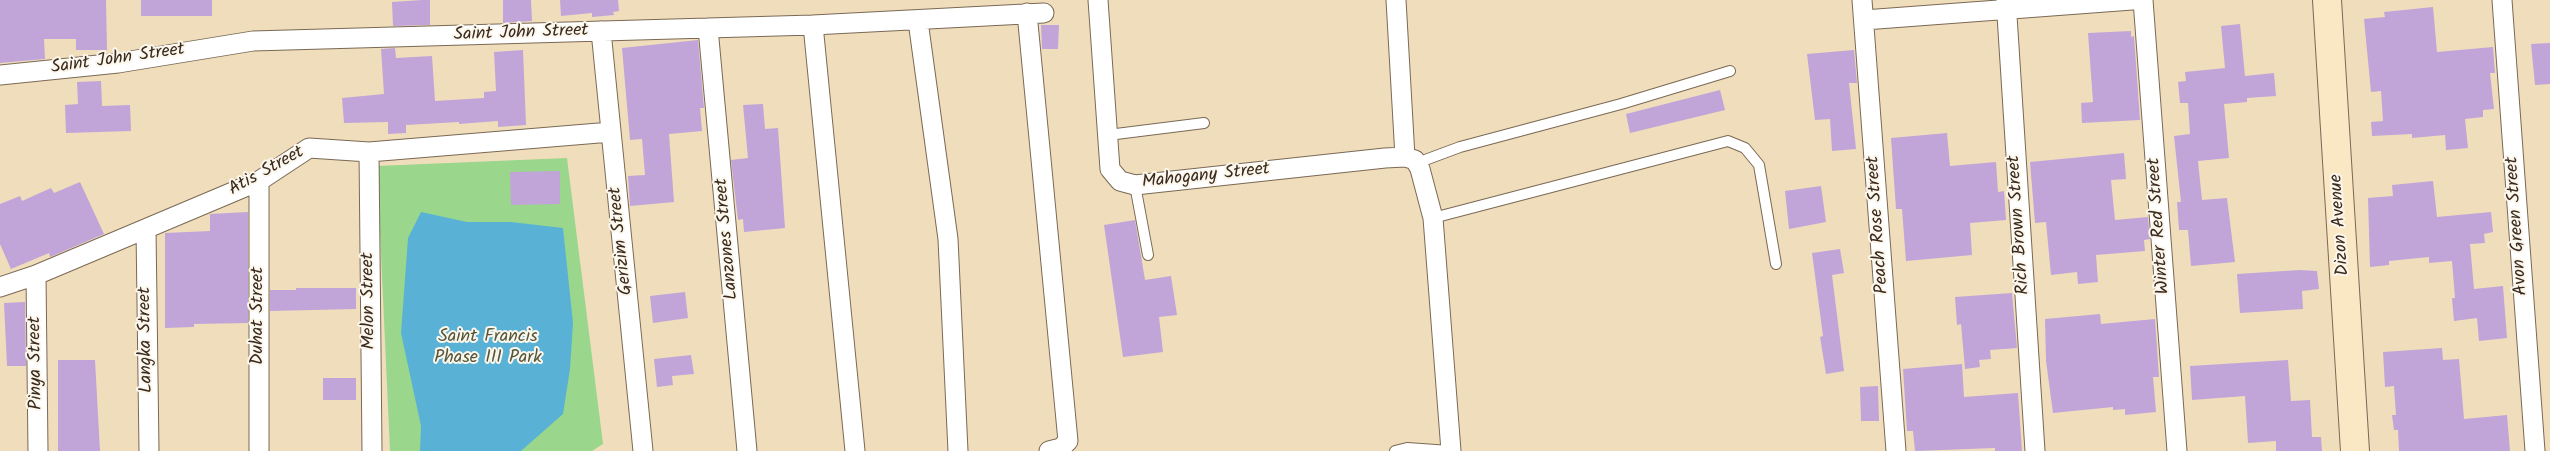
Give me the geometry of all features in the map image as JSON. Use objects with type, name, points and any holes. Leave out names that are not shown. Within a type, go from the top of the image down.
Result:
[{"type":"street","name":"Mahogany Street","points":[[1098,0],[1110,169],[1120,181],[1135,184],[1411,160]]},
{"type":"street","points":[[1396,0],[1411,160],[1433,218],[1450,451]]},
{"type":"street","name":"Peach Rose Street","points":[[1862,0],[1896,451]]},
{"type":"street","points":[[1864,20],[2006,5],[2132,0]]},
{"type":"street","name":"Winter Red Street","points":[[2144,0],[2177,451]]},
{"type":"street","name":"Dizon Avenue","points":[[2326,0],[2355,451]]},
{"type":"street","name":"Avon Green Street","points":[[2502,0],[2535,451]]},
{"type":"street","name":"Rich Brown Street","points":[[2006,5],[2035,451]]},
{"type":"street","name":"Saint John Street","points":[[0,75],[118,63],[254,41],[813,25],[918,21],[1036,13],[1068,441],[1061,448],[1049,451]]},
{"type":"street","points":[[918,21],[948,239],[958,451]]},
{"type":"street","points":[[813,25],[855,451]]},
{"type":"street","name":"Lanzones Street","points":[[708,28],[747,451]]},
{"type":"street","name":"Gerizim Street","points":[[601,31],[643,451]]},
{"type":"street","name":"Atis Street","points":[[0,287],[36,275],[259,181],[310,148],[368,152],[611,132]]},
{"type":"street","name":"Melon Street","points":[[368,152],[372,451]]},
{"type":"street","name":"Duhat Street","points":[[259,181],[259,451]]},
{"type":"street","name":"Langka Street","points":[[146,229],[148,451]]},
{"type":"street","name":"Pinya Street","points":[[36,275],[38,451]]},
{"type":"lane","points":[[1411,160],[1622,104],[1730,70]]},
{"type":"lane","points":[[1108,135],[1204,123]]},
{"type":"lane","points":[[1433,218],[1728,141],[1745,148],[1759,165],[1776,264]]},
{"type":"lane","points":[[1135,184],[1148,255]]},
{"type":"lane","points":[[1395,451],[1407,448],[1450,451]]},
{"type":"green space","name":"Saint Francis Phase III Park","points":[[567,158],[603,444],[592,451],[390,451],[377,166]]},
{"type":"water","name":"Saint Francis Phase III Park","points":[[421,212],[467,222],[511,222],[563,228],[573,323],[570,369],[563,414],[521,451],[420,451],[421,426],[401,333],[408,238]]},
{"type":"building","points":[[0,0],[106,0],[107,50],[76,50],[76,39],[44,39],[45,59],[0,63]]},
{"type":"building","points":[[141,0],[212,0],[212,16],[141,16]]},
{"type":"building","points":[[430,0],[430,25],[393,26],[392,2]]},
{"type":"building","points":[[503,0],[531,0],[532,21],[503,23]]},
{"type":"building","points":[[560,0],[618,0],[619,11],[613,12],[614,15],[592,17],[592,13],[561,16]]},
{"type":"building","points":[[2433,7],[2437,52],[2493,47],[2495,73],[2490,73],[2494,109],[2483,110],[2483,117],[2465,119],[2468,148],[2446,150],[2445,135],[2412,138],[2412,134],[2372,136],[2371,122],[2383,121],[2381,91],[2371,92],[2364,19],[2385,17],[2384,12]]},
{"type":"building","points":[[2240,24],[2245,76],[2274,73],[2276,96],[2247,98],[2247,102],[2224,104],[2229,158],[2198,161],[2202,200],[2227,198],[2235,262],[2191,266],[2188,230],[2179,230],[2177,202],[2181,202],[2174,136],[2190,134],[2188,103],[2180,103],[2178,82],[2186,81],[2185,72],[2225,68],[2221,26]]},
{"type":"building","points":[[1041,25],[1059,25],[1058,49],[1042,49]]},
{"type":"building","points":[[2131,31],[2131,37],[2134,36],[2140,120],[2082,123],[2081,103],[2093,102],[2088,33]]},
{"type":"building","points":[[698,40],[704,108],[700,108],[702,131],[669,134],[674,202],[630,206],[628,176],[645,175],[642,139],[630,140],[622,48]]},
{"type":"building","points":[[2550,43],[2550,84],[2535,85],[2531,44]]},
{"type":"building","points":[[395,48],[396,58],[432,56],[435,101],[484,98],[484,92],[496,91],[494,52],[523,50],[526,125],[498,127],[498,121],[406,125],[406,133],[388,134],[388,122],[344,123],[342,98],[384,94],[381,49]]},
{"type":"building","points":[[1854,50],[1857,83],[1849,83],[1856,149],[1832,151],[1830,119],[1815,120],[1807,54]]},
{"type":"building","points":[[101,81],[102,106],[130,105],[131,131],[66,133],[65,105],[78,104],[77,82]]},
{"type":"building","points":[[1720,90],[1725,110],[1630,133],[1626,114]]},
{"type":"building","points":[[763,104],[765,129],[778,128],[785,228],[744,232],[743,219],[738,220],[731,160],[748,158],[743,105]]},
{"type":"building","points":[[1947,133],[1950,166],[1996,162],[1998,192],[2004,191],[2006,220],[1970,223],[1972,255],[1906,261],[1902,209],[1896,209],[1891,138]]},
{"type":"building","points":[[2124,153],[2126,179],[2111,180],[2115,220],[2148,217],[2150,239],[2144,240],[2145,251],[2096,255],[2098,282],[2078,284],[2077,272],[2051,275],[2046,222],[2035,223],[2030,162]]},
{"type":"building","points":[[560,171],[560,204],[511,205],[510,172]]},
{"type":"building","points":[[2433,181],[2437,217],[2491,212],[2493,232],[2484,234],[2485,243],[2470,244],[2474,289],[2503,286],[2507,338],[2479,341],[2477,318],[2454,321],[2452,298],[2455,298],[2452,261],[2429,263],[2429,257],[2389,261],[2389,265],[2370,267],[2368,198],[2393,196],[2392,185]]},
{"type":"building","points":[[80,182],[104,234],[50,257],[49,253],[11,269],[0,244],[0,204],[20,196],[22,201],[51,188],[54,193]]},
{"type":"building","points":[[1821,186],[1826,222],[1789,229],[1785,191]]},
{"type":"building","points":[[248,212],[248,323],[194,324],[194,327],[165,328],[165,233],[210,231],[210,214]]},
{"type":"building","points":[[1135,220],[1145,280],[1171,276],[1177,315],[1159,317],[1163,352],[1123,357],[1104,225]]},
{"type":"building","points":[[1840,249],[1844,273],[1832,275],[1844,371],[1826,374],[1820,337],[1823,336],[1812,253]]},
{"type":"building","points":[[2300,270],[2317,271],[2319,289],[2302,291],[2303,309],[2240,313],[2237,274]]},
{"type":"building","points":[[296,288],[356,288],[356,309],[270,311],[270,290],[296,290]]},
{"type":"building","points":[[685,292],[688,318],[653,323],[650,296]]},
{"type":"building","points":[[2012,293],[2017,348],[1990,350],[1991,359],[1979,360],[1980,367],[1965,369],[1961,324],[1957,325],[1955,297]]},
{"type":"building","points":[[25,302],[26,366],[7,366],[4,303]]},
{"type":"building","points":[[2100,314],[2101,324],[2155,319],[2159,377],[2153,377],[2156,412],[2125,415],[2125,409],[2113,410],[2113,407],[2053,413],[2046,361],[2045,319]]},
{"type":"building","points":[[2442,348],[2443,360],[2459,359],[2464,419],[2507,415],[2510,451],[2399,451],[2398,430],[2394,430],[2392,415],[2396,415],[2394,386],[2385,387],[2383,352]]},
{"type":"building","points":[[691,355],[694,374],[672,376],[673,385],[657,387],[654,359]]},
{"type":"building","points":[[58,360],[95,360],[100,451],[58,451]]},
{"type":"building","points":[[2288,360],[2291,401],[2310,400],[2312,437],[2321,437],[2322,451],[2276,451],[2276,441],[2248,443],[2245,396],[2192,400],[2190,366]]},
{"type":"building","points":[[1962,364],[1964,397],[2018,393],[2022,451],[1995,451],[1995,448],[1915,451],[1913,431],[1907,431],[1903,369]]},
{"type":"building","points":[[323,378],[356,378],[356,400],[323,400]]},
{"type":"building","points":[[1878,386],[1879,421],[1861,421],[1860,387]]}]
